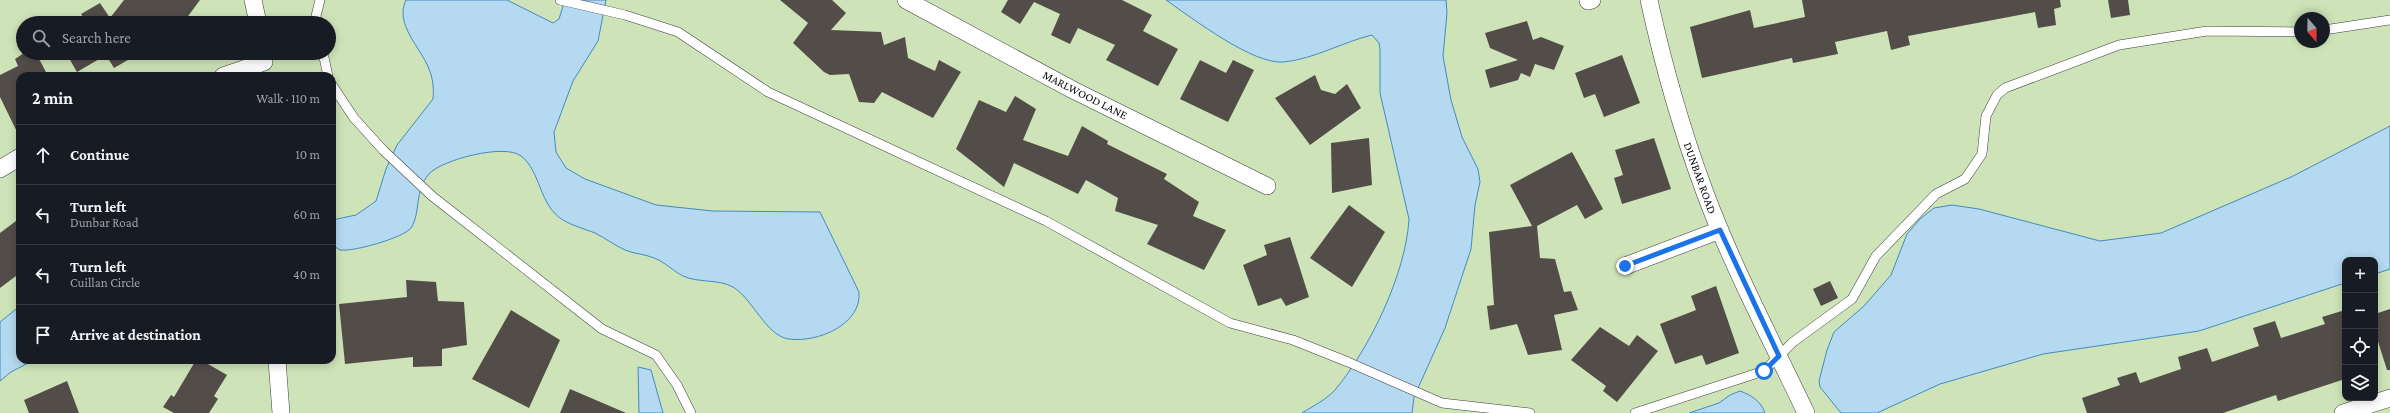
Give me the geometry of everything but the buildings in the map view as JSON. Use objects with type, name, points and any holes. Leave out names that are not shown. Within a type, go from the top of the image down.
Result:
[{"type":"street","points":[[253,0],[256,16]]},
{"type":"street","name":"MARLWOOD LANE","points":[[906,0],[1073,90],[1267,186]]},
{"type":"street","name":"DUNBAR ROAD","points":[[1649,0],[1660,48],[1681,124],[1720,230],[1806,413]]},
{"type":"street","points":[[237,72],[264,64]]},
{"type":"street","points":[[0,169],[16,159]]},
{"type":"street","points":[[1625,266],[1720,230]]},
{"type":"street","points":[[277,364],[281,413]]},
{"type":"street","points":[[2343,413],[2390,398]]},
{"type":"lane","points":[[316,16],[320,0]]},
{"type":"lane","points":[[561,0],[625,15],[678,32],[768,92],[1046,221],[1230,323],[1293,340],[1348,362],[1432,400],[1442,403],[1530,413]]},
{"type":"lane","points":[[2330,29],[2390,20]]},
{"type":"lane","points":[[1635,413],[1764,371],[1809,330],[1852,299],[1876,256],[1936,194],[1965,179],[1982,154],[1986,116],[1997,95],[2005,88],[2119,45],[2207,31],[2294,32]]},
{"type":"lane","points":[[325,60],[327,72]]},
{"type":"lane","points":[[336,91],[354,118],[383,150],[432,196],[602,329],[656,355],[677,385],[691,413]]},
{"type":"green space","points":[[0,0],[2390,0],[2390,413],[0,413]]},
{"type":"water","points":[[406,0],[507,0],[553,23],[559,19],[565,0],[606,0],[598,41],[573,81],[554,132],[556,152],[566,168],[585,179],[656,205],[713,211],[820,212],[859,292],[858,303],[853,313],[846,322],[836,329],[813,338],[789,339],[781,336],[766,324],[747,300],[733,287],[721,283],[695,280],[683,276],[658,260],[625,250],[595,233],[563,220],[555,214],[544,198],[533,170],[528,162],[513,152],[488,152],[446,163],[429,174],[424,181],[419,195],[414,222],[411,228],[406,232],[366,247],[346,250],[340,250],[337,248],[336,219],[356,215],[376,201],[386,169],[397,145],[433,99],[433,84],[430,73],[406,27],[403,18],[403,9]]},
{"type":"water","points":[[1166,0],[1446,0],[1447,13],[1443,56],[1451,100],[1462,137],[1478,169],[1480,182],[1475,205],[1471,249],[1445,328],[1414,397],[1412,413],[1302,413],[1335,390],[1361,353],[1384,309],[1401,263],[1406,240],[1409,219],[1380,93],[1379,43],[1372,35],[1306,58],[1284,62],[1271,61],[1256,56],[1223,39]]},
{"type":"water","points":[[2390,126],[2390,269],[2378,273],[2378,257],[2342,257],[2342,284],[2199,331],[2043,354],[1940,384],[1877,413],[1841,413],[1820,387],[1819,381],[1827,350],[1834,332],[1864,306],[1891,275],[1907,234],[1920,219],[1934,208],[1952,205],[1979,209],[2100,241],[2161,233],[2291,177]]},
{"type":"water","points":[[16,309],[16,364],[26,364],[11,372],[0,381],[0,322]]},
{"type":"water","points":[[638,367],[651,370],[663,413],[639,413]]},
{"type":"water","points":[[1740,391],[1755,399],[1761,405],[1765,413],[1689,413],[1719,403],[1730,395]]},
{"type":"route","points":[[1625,266],[1720,230],[1734,263],[1779,356],[1764,371]]}]
